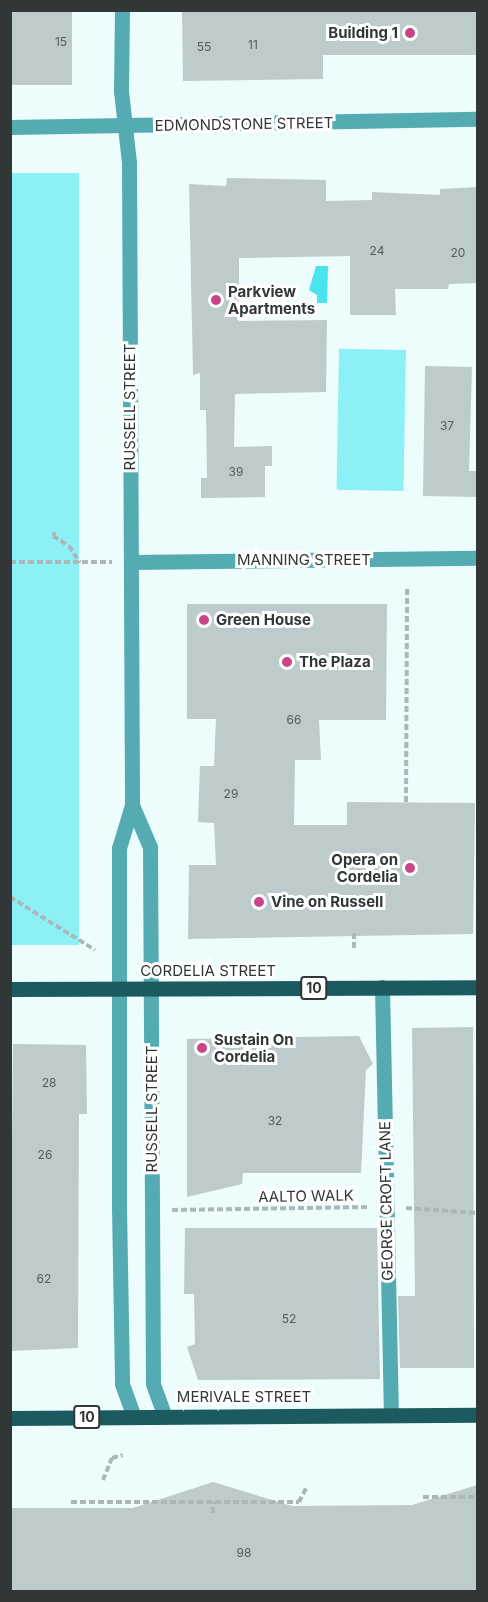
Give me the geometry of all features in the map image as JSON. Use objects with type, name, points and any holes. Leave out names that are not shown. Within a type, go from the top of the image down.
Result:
[{"type":"main road","name":"CORDELIA STREET","points":[[10,989],[477,987]]},
{"type":"main road","name":"MERIVALE STREET","points":[[10,1418],[133,1415],[477,1414]]},
{"type":"street","name":"RUSSELL STREET","points":[[122,10],[132,805],[119,848],[122,1384],[133,1415]]},
{"type":"street","name":"EDMONDSTONE STREET","points":[[10,128],[477,119]]},
{"type":"street","name":"MANNING STREET","points":[[130,562],[477,558]]},
{"type":"street","name":"RUSSELL STREET","points":[[132,805],[150,847],[153,1384],[164,1415]]},
{"type":"street","name":"GEORGE CROFT LANE","points":[[382,987],[391,1415]]},
{"type":"path","points":[[55,532],[53,536],[69,546],[80,563]]},
{"type":"path","points":[[10,562],[130,562]]},
{"type":"path","points":[[406,802],[407,587]]},
{"type":"path","points":[[10,897],[95,950]]},
{"type":"path","points":[[354,933],[354,949]]},
{"type":"path","name":"AALTO WALK","points":[[171,1210],[387,1207],[477,1213]]},
{"type":"path","points":[[103,1480],[112,1458],[123,1455]]},
{"type":"path","points":[[71,1502],[299,1502],[306,1488]]},
{"type":"path","points":[[423,1497],[477,1497]]},
{"type":"path","points":[[213,1502],[213,1513]]},
{"type":"shaded area","points":[[11,173],[79,173],[79,945],[11,945]]},
{"type":"shaded area","points":[[316,266],[328,266],[327,303],[317,303],[317,295],[309,290]]},
{"type":"shaded area","points":[[339,349],[406,350],[404,491],[337,490]]},
{"type":"building","points":[[182,10],[477,10],[477,55],[323,55],[323,79],[183,81]]},
{"type":"building","points":[[10,11],[72,11],[72,85],[10,85]]},
{"type":"building","points":[[227,178],[326,180],[326,201],[372,200],[372,192],[440,195],[440,189],[477,187],[477,283],[449,284],[448,289],[395,289],[396,315],[350,315],[350,256],[239,258],[239,321],[327,320],[326,392],[235,394],[234,447],[272,446],[272,466],[265,466],[265,497],[201,498],[201,478],[207,478],[206,410],[200,410],[200,373],[193,375],[189,184],[226,186]]},
{"type":"building","points":[[425,366],[472,367],[469,471],[477,471],[477,497],[423,496]]},
{"type":"building","points":[[187,604],[387,604],[386,720],[319,720],[321,760],[295,760],[294,825],[347,825],[347,802],[475,803],[473,934],[188,939],[189,865],[216,865],[214,823],[198,822],[200,766],[214,766],[216,719],[187,719]]},
{"type":"building","points":[[473,1027],[474,1368],[400,1368],[398,1296],[415,1296],[412,1028]]},
{"type":"building","points":[[359,1036],[373,1064],[366,1070],[361,1173],[243,1173],[242,1184],[187,1197],[187,1039]]},
{"type":"building","points":[[13,1044],[86,1045],[87,1114],[79,1114],[78,1348],[10,1351]]},
{"type":"building","points":[[185,1228],[377,1228],[380,1379],[198,1380],[187,1347],[195,1344],[194,1294],[184,1294]]},
{"type":"building","points":[[213,1482],[292,1506],[412,1505],[477,1485],[477,1592],[10,1592],[10,1508],[133,1508]]},
{"type":"place","name":"Building 1","points":[[410,33]]},
{"type":"place","name":"Parkview Apartments","points":[[216,300]]},
{"type":"place","name":"Green House","points":[[204,620]]},
{"type":"place","name":"The Plaza","points":[[287,662]]},
{"type":"place","name":"Opera on Cordelia","points":[[410,868]]},
{"type":"place","name":"Vine on Russell","points":[[259,902]]},
{"type":"place","name":"Sustain On Cordelia","points":[[202,1048]]}]
